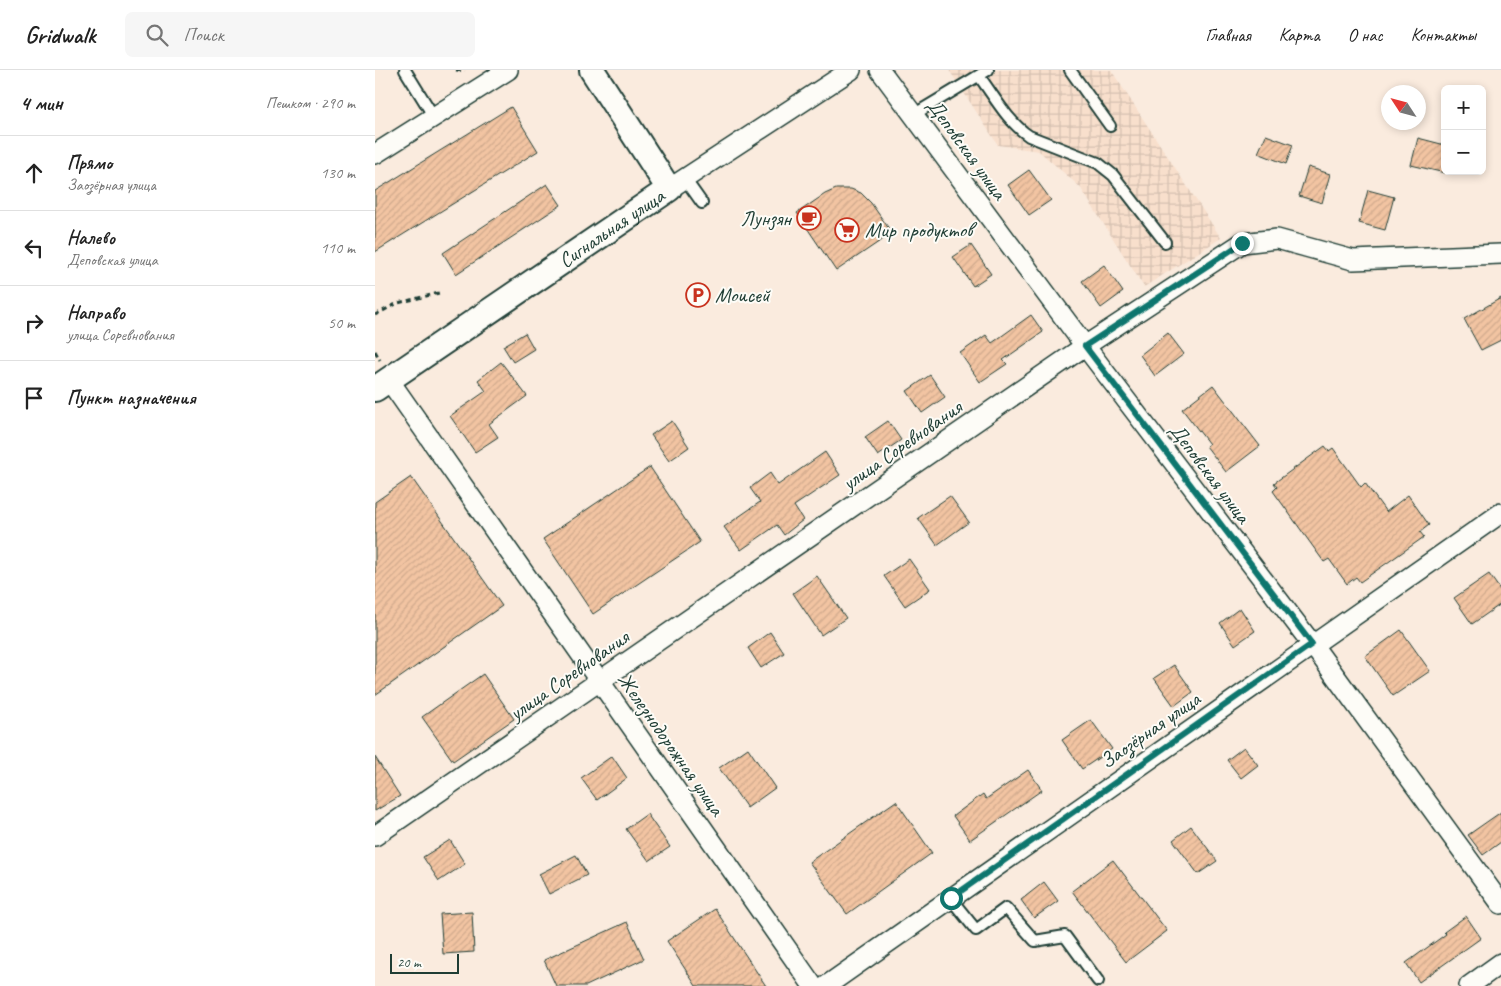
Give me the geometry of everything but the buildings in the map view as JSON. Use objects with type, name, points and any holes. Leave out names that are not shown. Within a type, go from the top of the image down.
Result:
[{"type":"street","points":[[375,154],[508,70]]},
{"type":"street","points":[[592,70],[677,184]]},
{"type":"street","name":"Сигнальная улица","points":[[382,384],[677,184],[851,70]]},
{"type":"street","name":"Деповская улица","points":[[881,70],[1085,346],[1312,644],[1501,904]]},
{"type":"street","name":"улица Соревнования","points":[[375,836],[1085,346],[1242,243],[1277,239],[1353,260],[1501,254]]},
{"type":"street","name":"Железнодорожная улица","points":[[382,384],[600,682],[813,986]]},
{"type":"street","name":"Заозёрная улица","points":[[826,986],[1501,512]]},
{"type":"street","points":[[1469,986],[1501,963]]},
{"type":"lane","points":[[405,70],[433,117]]},
{"type":"lane","points":[[913,114],[988,70]]},
{"type":"lane","points":[[1070,70],[1110,126]]},
{"type":"lane","points":[[979,76],[1019,129],[1029,136],[1098,163],[1106,168],[1165,242]]},
{"type":"lane","points":[[677,184],[702,203]]},
{"type":"lane","points":[[951,898],[976,930],[1006,908],[1035,941],[1065,936],[1098,981]]},
{"type":"path","points":[[375,315],[398,304],[439,293]]},
{"type":"shaded area","points":[[949,70],[1111,70],[1221,238],[1144,287],[1080,187],[1039,151],[998,145]]},
{"type":"place","name":"Лунзян","points":[[809,218]]},
{"type":"place","name":"Мир продуктов","points":[[847,230]]},
{"type":"place","name":"Моисей","points":[[698,295]]},
{"type":"route","points":[[951,898],[1312,644],[1085,346],[1242,243]]}]
